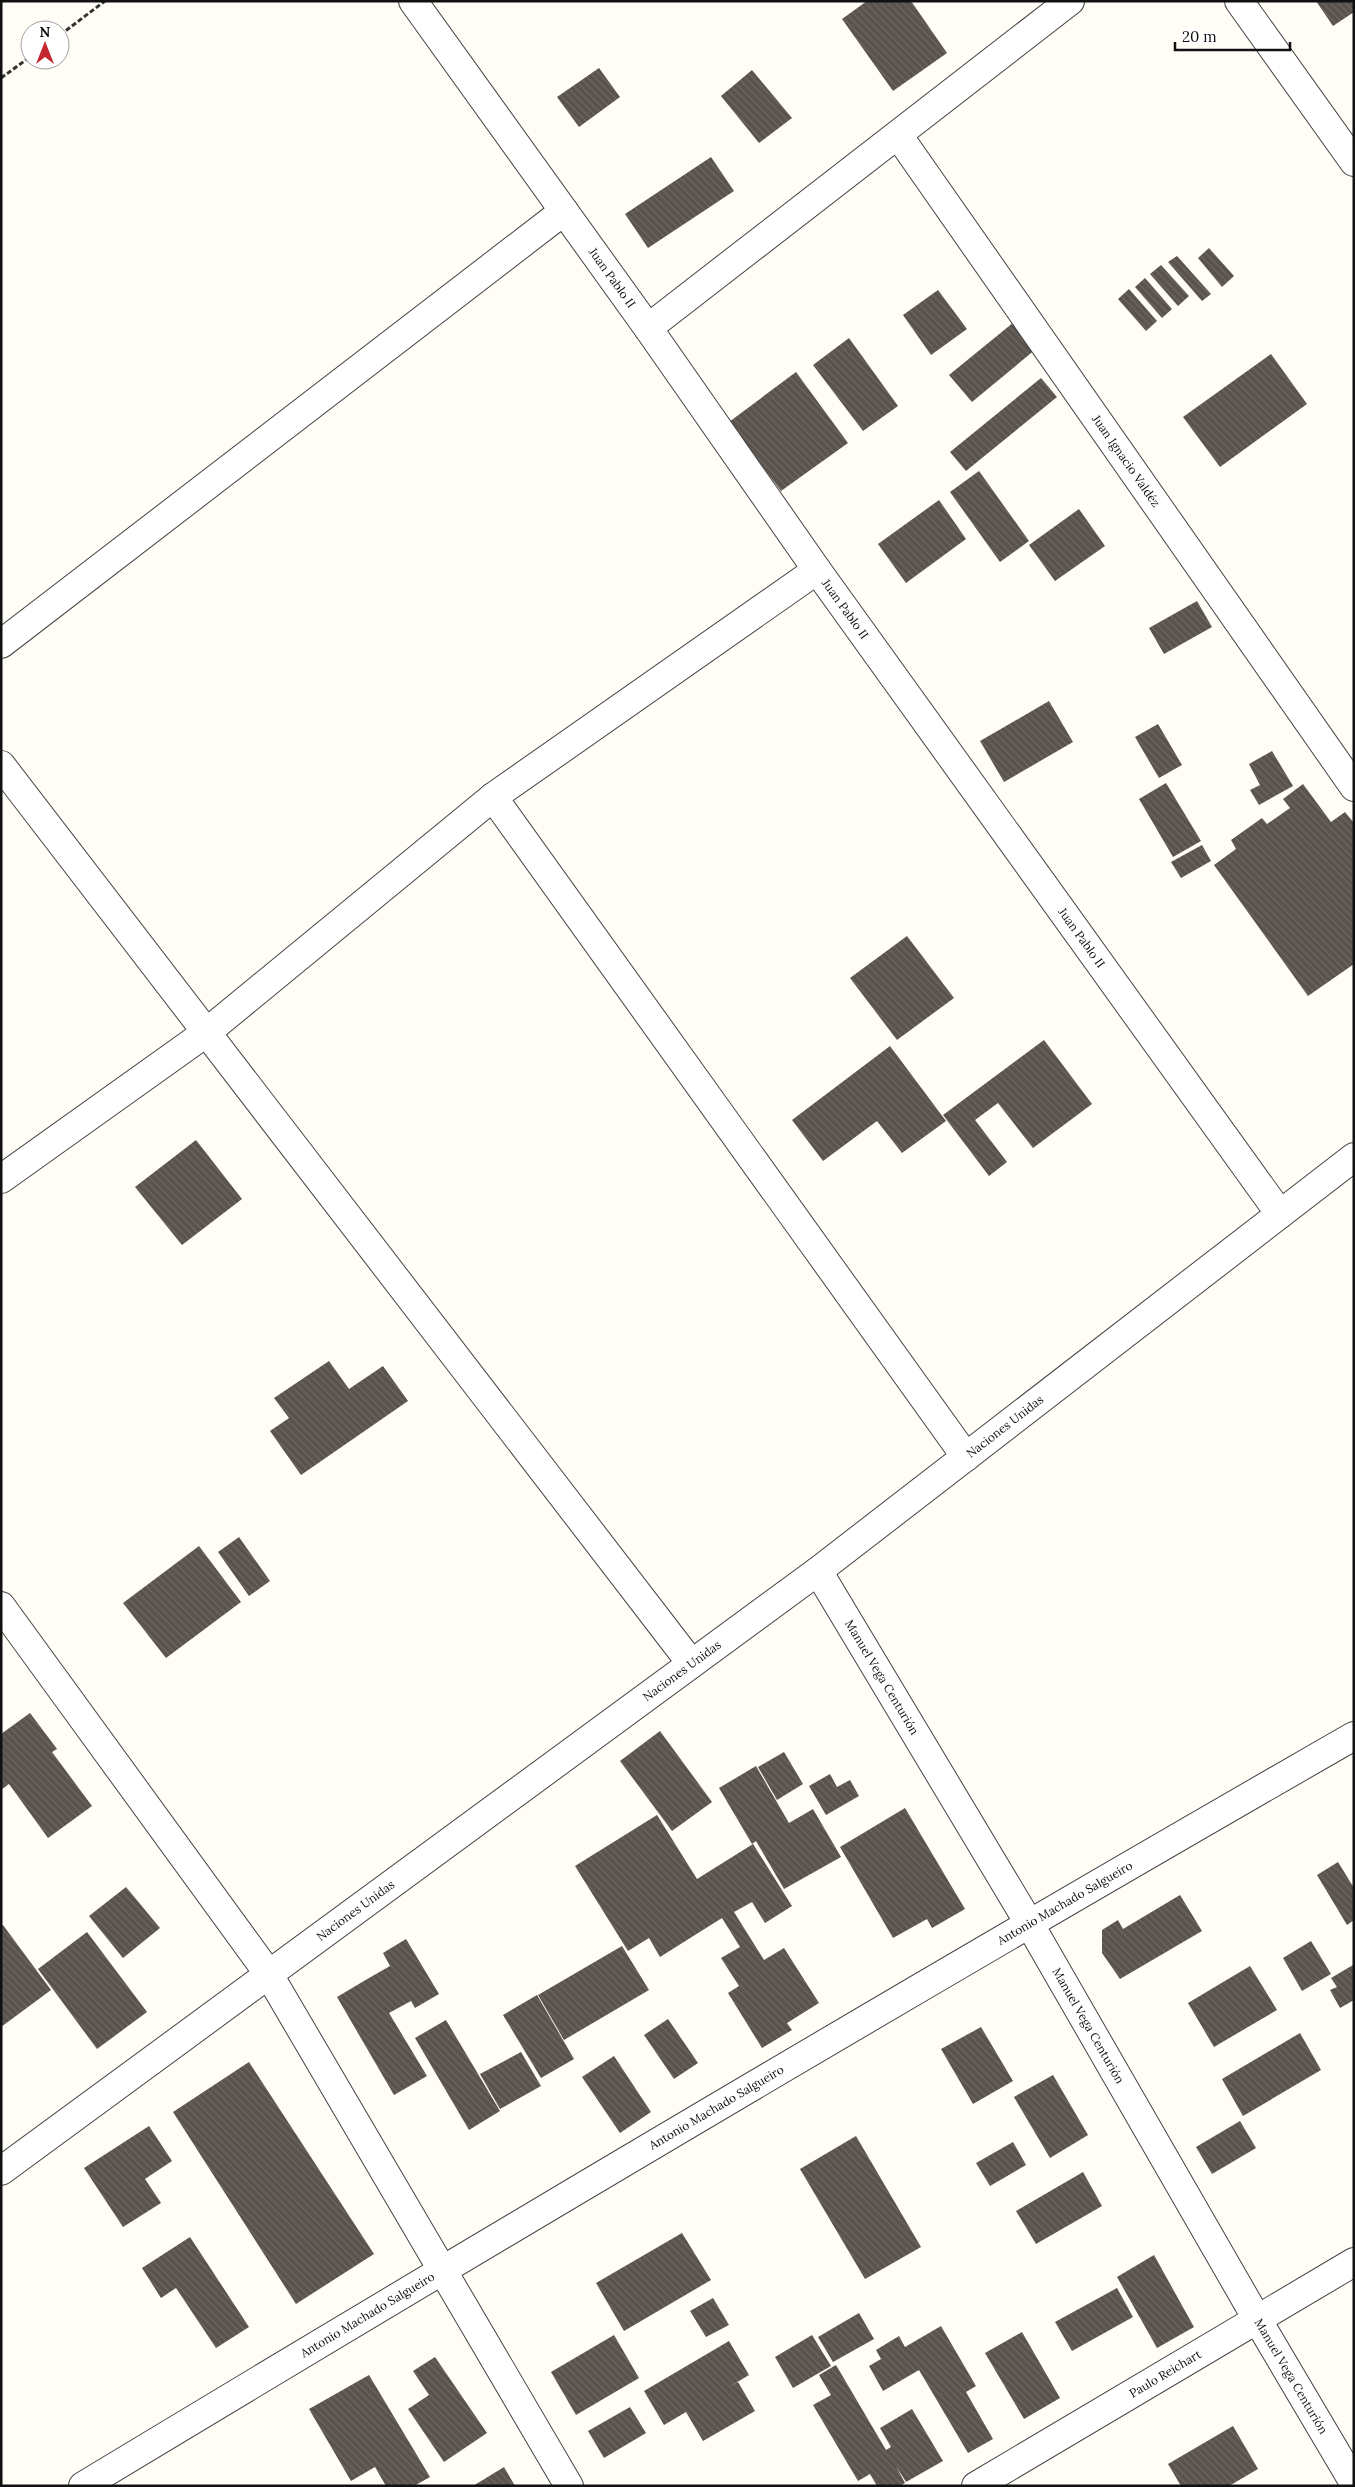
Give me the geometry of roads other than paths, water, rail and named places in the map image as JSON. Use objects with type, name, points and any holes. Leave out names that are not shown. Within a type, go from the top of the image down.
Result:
[{"type":"street","name":"Juan Pablo II","points":[[414,1],[648,328],[816,570],[1280,1214]]},
{"type":"street","points":[[648,328],[1070,1]]},
{"type":"street","points":[[1239,1],[1354,162]]},
{"type":"street","name":"Juan Ignacio Valdéz","points":[[898,135],[1354,787]]},
{"type":"street","points":[[1,644],[564,211]]},
{"type":"street","points":[[1,1179],[207,1032],[493,797],[816,570]]},
{"type":"street","points":[[1,765],[691,1663]]},
{"type":"street","points":[[493,797],[966,1457]]},
{"type":"street","name":"Naciones Unidas","points":[[1,2171],[268,1973],[818,1571],[1354,1157]]},
{"type":"street","name":"Manuel Vega Centurión","points":[[818,1571],[1029,1923],[1257,2320],[1354,2483]]},
{"type":"street","points":[[1,1606],[268,1973],[569,2486]]},
{"type":"street","name":"Antonio Machado Salgueiro","points":[[83,2486],[443,2269],[1029,1923],[1354,1736]]},
{"type":"street","name":"Paulo Reichart","points":[[976,2486],[1354,2262]]}]
